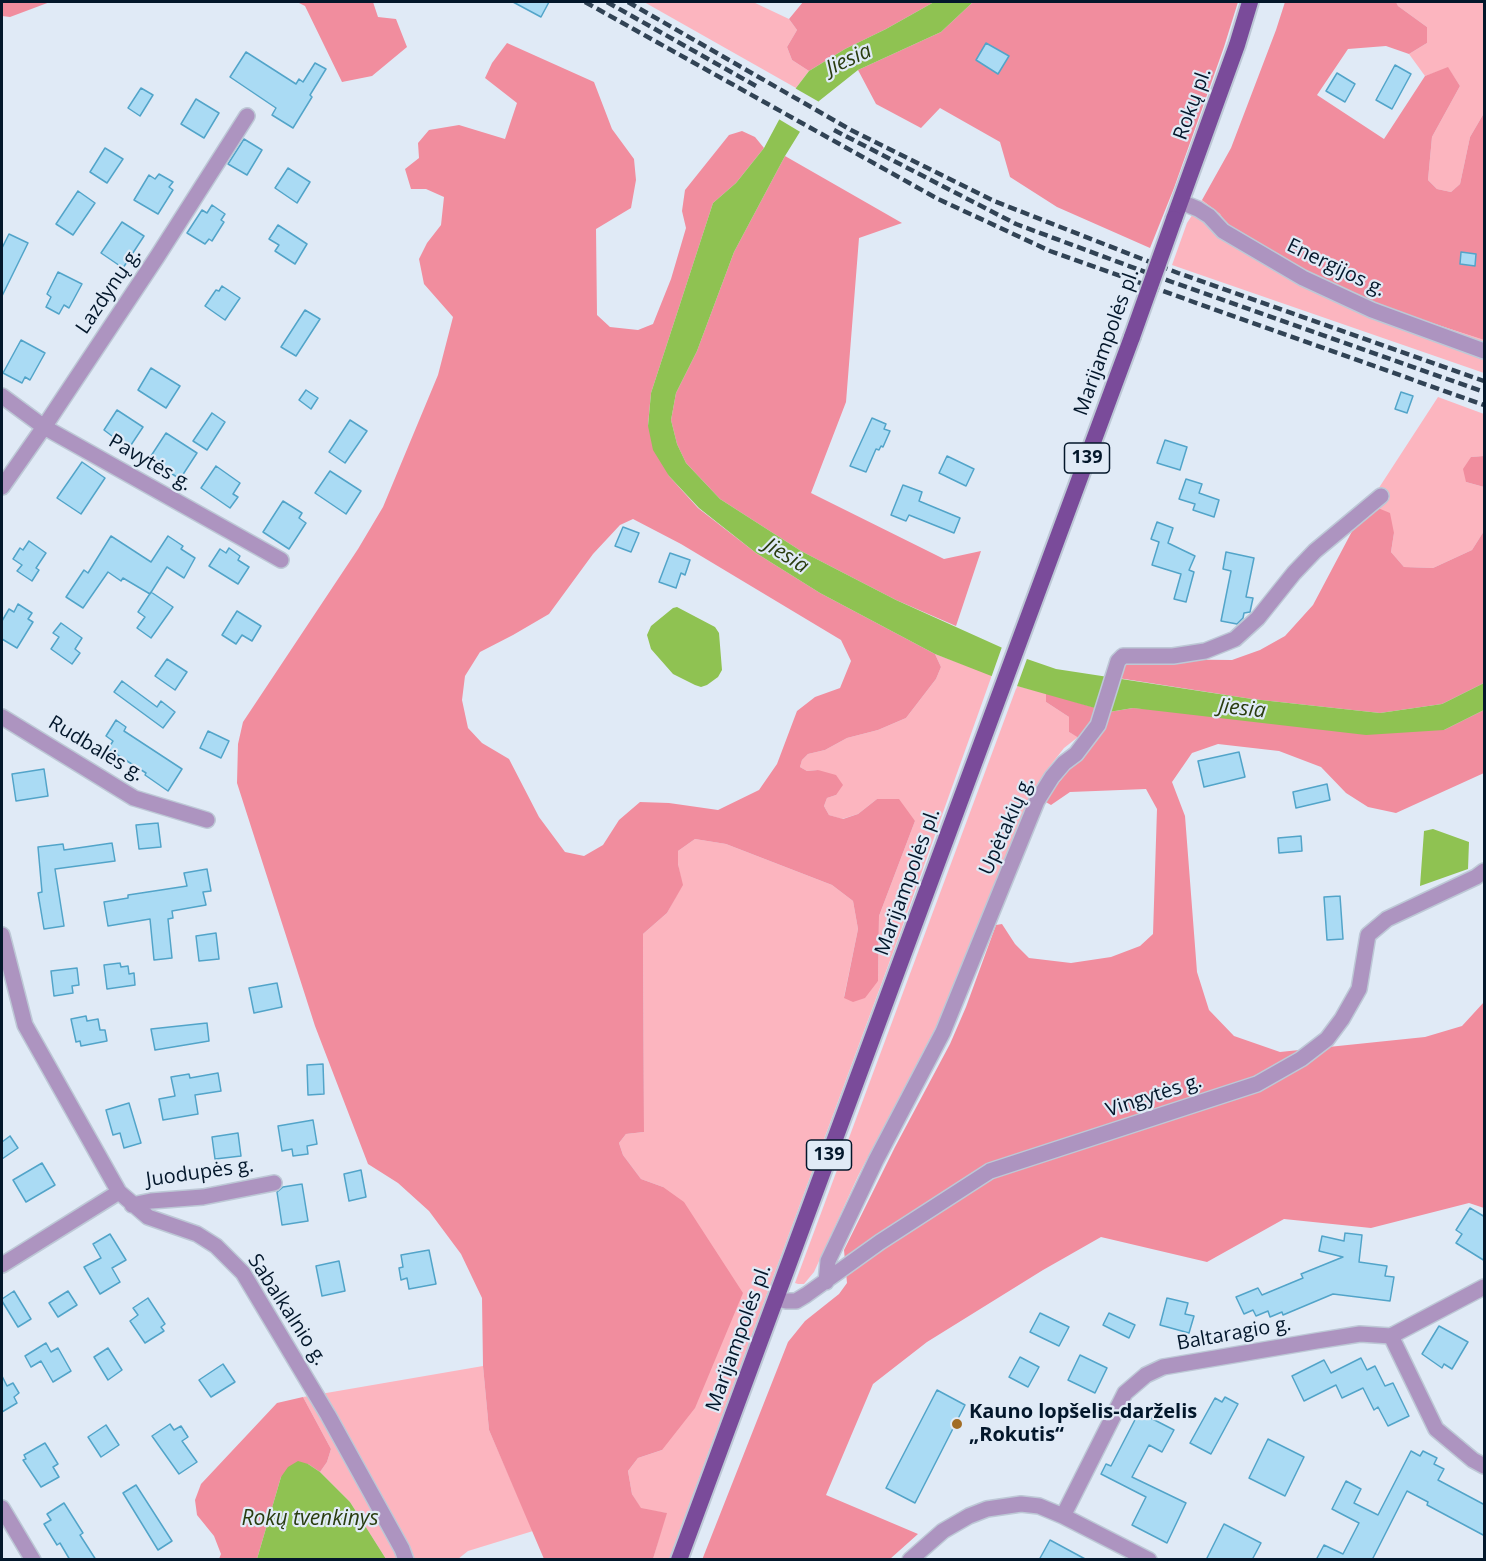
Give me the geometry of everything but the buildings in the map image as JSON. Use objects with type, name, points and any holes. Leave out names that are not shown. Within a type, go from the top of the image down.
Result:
[{"type":"main road","name":"Rokų pl.","points":[[1174,219],[1237,45],[1250,2]]},
{"type":"main road","name":"Marijampolės pl.","points":[[679,1560],[1174,219]]},
{"type":"street","name":"Lazdynų g.","points":[[2,487],[157,257],[247,116]]},
{"type":"street","name":"Energijos g.","points":[[1181,202],[1198,209],[1209,216],[1223,231],[1303,278],[1372,310],[1485,351]]},
{"type":"street","name":"Pavytės g.","points":[[2,396],[44,427],[281,560]]},
{"type":"street","name":"Upėtakių g.","points":[[826,1282],[828,1260],[876,1160],[943,1032],[1037,801],[1052,777],[1064,763],[1076,754],[1098,725],[1118,661],[1123,656],[1173,656],[1206,651],[1235,639],[1258,618],[1315,551],[1381,496]]},
{"type":"street","name":"Rudbalės g.","points":[[2,717],[134,798],[207,820]]},
{"type":"street","name":"Vingytės g.","points":[[776,1299],[796,1301],[880,1242],[990,1171],[1257,1084],[1301,1059],[1327,1039],[1342,1019],[1359,989],[1368,934],[1387,919],[1485,871]]},
{"type":"street","name":"Sabalkalnio g.","points":[[2,936],[25,1025],[119,1192],[148,1217],[197,1234],[216,1246],[243,1273],[328,1415],[406,1560]]},
{"type":"street","name":"Juodupės g.","points":[[132,1205],[151,1200],[203,1197],[274,1183]]},
{"type":"street","name":"Juodupės g.","points":[[2,1265],[119,1192]]},
{"type":"street","points":[[1485,1287],[1391,1336],[1436,1429],[1473,1460],[1485,1466]]},
{"type":"street","name":"Baltaragio g.","points":[[1063,1516],[1125,1393],[1146,1375],[1163,1367],[1316,1341],[1360,1334],[1391,1336]]},
{"type":"street","points":[[910,1560],[943,1531],[969,1516],[987,1509],[1021,1504],[1039,1506],[1063,1516],[1149,1560]]},
{"type":"street","points":[[2,1508],[33,1560]]},
{"type":"shaded area","points":[[2,2],[50,2],[10,17],[2,16]]},
{"type":"shaded area","points":[[297,2],[373,2],[378,17],[396,19],[407,47],[372,76],[342,82],[305,6]]},
{"type":"shaded area","points":[[644,2],[753,2],[789,19],[797,30],[787,47],[792,60],[809,71],[796,88]]},
{"type":"shaded area","points":[[803,2],[934,2],[845,49],[809,71],[792,60],[787,47],[797,30],[789,19]]},
{"type":"shaded area","points":[[973,2],[1238,2],[1174,188],[1150,248],[1057,207],[1010,177],[1000,142],[940,108],[921,128],[876,104],[858,70],[941,32]]},
{"type":"shaded area","points":[[1285,2],[1396,2],[1398,6],[1427,27],[1427,43],[1409,54],[1386,46],[1348,49],[1317,95],[1384,139],[1425,76],[1448,67],[1460,86],[1432,137],[1428,180],[1437,189],[1451,192],[1460,184],[1470,137],[1484,113],[1484,340],[1383,307],[1308,273],[1230,230],[1220,214],[1202,200],[1231,148]]},
{"type":"shaded area","points":[[1396,2],[1484,2],[1484,113],[1470,137],[1460,184],[1451,192],[1437,189],[1428,180],[1432,137],[1460,86],[1448,68],[1425,76],[1409,54],[1427,43],[1427,27],[1398,6]]},
{"type":"shaded area","points":[[507,43],[594,82],[612,129],[634,159],[636,180],[631,208],[596,229],[597,315],[610,327],[638,330],[653,324],[671,279],[686,228],[682,211],[685,190],[729,135],[742,131],[755,137],[764,148],[736,183],[713,203],[651,393],[648,425],[669,476],[698,508],[756,553],[820,593],[935,654],[941,667],[936,679],[906,718],[878,730],[847,738],[825,750],[808,754],[802,760],[800,767],[807,771],[818,770],[836,775],[843,785],[836,795],[827,798],[824,806],[829,815],[843,819],[858,814],[877,799],[899,799],[915,821],[879,916],[878,981],[865,998],[853,1002],[844,998],[858,929],[853,901],[832,885],[726,844],[695,839],[678,851],[678,864],[683,885],[667,913],[643,934],[644,1132],[626,1134],[619,1143],[623,1155],[641,1179],[663,1187],[684,1202],[743,1293],[695,1408],[662,1450],[638,1458],[628,1471],[632,1494],[641,1508],[667,1513],[653,1559],[544,1559],[489,1430],[483,1366],[482,1298],[461,1254],[429,1211],[398,1183],[368,1164],[315,1026],[237,783],[238,744],[243,722],[358,549],[383,507],[438,375],[453,317],[424,284],[419,259],[427,243],[441,225],[444,197],[426,189],[411,189],[405,169],[419,158],[418,143],[429,130],[459,125],[505,139],[517,103],[485,78],[492,63]],"holes":[[[633,519],[681,544],[841,640],[851,661],[840,688],[815,697],[797,711],[777,764],[759,790],[718,810],[669,803],[640,802],[619,820],[603,845],[584,856],[565,852],[539,817],[509,759],[482,743],[468,728],[462,700],[465,676],[480,652],[549,614],[593,554],[620,525]]]},
{"type":"shaded area","points":[[785,156],[902,223],[859,238],[846,402],[811,493],[944,559],[981,551],[956,626],[896,600],[801,551],[720,499],[686,463],[677,444],[671,420],[676,393],[697,351],[734,252]]},
{"type":"shaded area","points":[[1202,200],[1220,214],[1230,230],[1383,307],[1484,340],[1484,373],[1172,265],[1187,223]]},
{"type":"shaded area","points":[[1438,397],[1484,414],[1484,456],[1471,457],[1466,482],[1484,487],[1484,531],[1472,550],[1433,568],[1404,567],[1391,552],[1394,533],[1358,520]]},
{"type":"shaded area","points":[[1484,456],[1484,487],[1466,482],[1463,469],[1471,457]]},
{"type":"shaded area","points":[[1378,508],[1390,513],[1394,533],[1391,552],[1404,567],[1433,568],[1472,550],[1484,531],[1484,683],[1442,704],[1380,713],[1252,699],[1118,678],[1120,669],[1133,659],[1232,660],[1260,650],[1285,636],[1313,605],[1358,520]]},
{"type":"shaded area","points":[[935,654],[992,675],[895,947],[669,1559],[653,1559],[666,1513],[641,1509],[632,1494],[628,1471],[638,1458],[662,1450],[663,1187],[641,1179],[623,1155],[619,1143],[626,1134],[644,1132],[643,934],[667,913],[682,885],[678,851],[695,839],[726,844],[832,885],[853,901],[858,929],[844,997],[878,981],[879,916],[915,821],[877,799],[858,814],[842,819],[829,815],[824,806],[827,798],[836,795],[818,770],[807,771],[800,767],[802,760],[808,754],[825,750],[847,738],[878,730],[906,718],[936,679],[941,667]]},
{"type":"shaded area","points":[[1017,686],[1046,693],[1046,702],[1069,717],[1069,732],[1078,737],[1064,748],[1050,766],[1037,790],[936,1027],[858,1176],[814,1272],[804,1284],[795,1283],[798,1275]]},
{"type":"shaded area","points":[[1046,693],[1109,712],[1133,708],[1444,730],[1484,710],[1484,773],[1396,813],[1368,807],[1346,793],[1321,767],[1279,751],[1218,744],[1192,753],[1172,782],[1185,816],[1197,972],[1209,1010],[1234,1036],[1280,1052],[1425,1037],[1462,1026],[1484,1002],[1484,1208],[1469,1203],[1371,1228],[1284,1219],[1207,1262],[1101,1237],[927,1342],[873,1384],[826,1495],[918,1534],[890,1559],[702,1560],[788,1342],[805,1321],[839,1294],[847,1283],[844,1250],[950,1044],[996,925],[1002,924],[1015,944],[1029,958],[1071,963],[1111,957],[1140,946],[1153,934],[1157,809],[1146,789],[1070,792],[1051,805],[1044,801],[1072,766],[1083,759],[1092,746],[1069,732],[1069,717],[1046,702]]},
{"type":"shaded area","points":[[483,1366],[489,1430],[533,1531],[468,1551],[458,1559],[386,1559],[350,1502],[320,1472],[327,1462],[331,1449],[303,1397]]},
{"type":"shaded area","points":[[303,1397],[331,1449],[327,1462],[320,1472],[308,1464],[281,1477],[257,1559],[219,1559],[221,1554],[214,1536],[197,1515],[195,1500],[201,1484],[277,1403]]},
{"type":"water","name":"Jiesia","points":[[934,2],[973,2],[941,32],[858,70],[819,101],[785,156],[734,252],[697,351],[676,393],[671,420],[677,444],[686,463],[720,499],[801,551],[896,600],[1027,659],[1056,669],[1252,699],[1380,713],[1442,704],[1484,683],[1484,710],[1444,730],[1366,735],[1133,708],[1109,712],[1017,686],[935,654],[820,593],[756,553],[699,508],[669,476],[653,450],[648,426],[651,393],[713,203],[736,183],[764,148],[796,88],[809,71],[845,49]]},
{"type":"water","points":[[677,607],[715,627],[719,633],[722,670],[718,677],[707,685],[701,687],[673,674],[651,649],[647,635],[651,626]]},
{"type":"water","points":[[1433,829],[1469,842],[1468,869],[1420,886],[1424,831]]},
{"type":"water","name":"Rokų tvenkinys","points":[[298,1461],[320,1472],[350,1502],[386,1559],[257,1559],[281,1477],[288,1467]]},
{"type":"pier","points":[[793,87],[821,103],[802,133],[777,118]]},
{"type":"pier","points":[[1003,644],[1028,656],[1016,689],[991,678]]},
{"type":"railway","points":[[585,2],[938,199],[1050,251],[1484,405]]},
{"type":"railway","points":[[607,2],[756,86]]},
{"type":"railway","points":[[628,2],[851,130],[994,201],[1178,273],[1484,381]]},
{"type":"railway","points":[[834,130],[1016,224],[1172,282],[1484,392]]},
{"type":"place","name":"Kauno lopšelis-darželis „Rokutis“","points":[[957,1424]]}]
